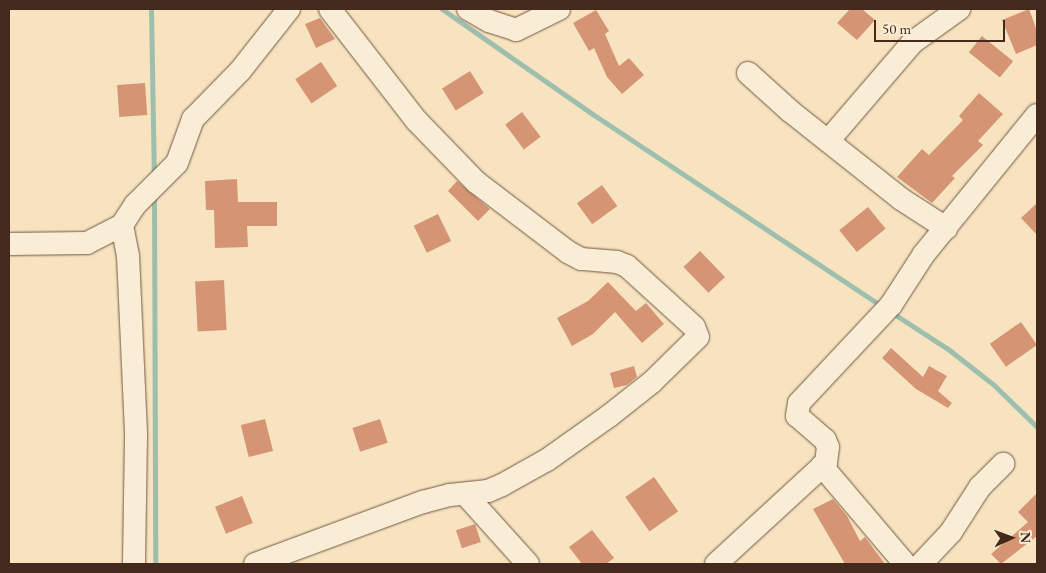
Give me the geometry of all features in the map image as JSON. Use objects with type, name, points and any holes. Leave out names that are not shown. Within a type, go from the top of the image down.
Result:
[{"type":"street","points":[[9,244],[86,244],[122,225],[145,193],[177,163],[193,119],[240,71],[289,9]]},
{"type":"street","points":[[255,564],[423,502],[488,491],[502,485],[574,442],[652,382],[696,342],[698,332],[627,266],[617,262],[581,259],[568,252],[476,182],[416,120],[330,9]]},
{"type":"street","points":[[468,9],[490,21],[516,30],[558,9]]},
{"type":"street","points":[[828,141],[913,42],[959,9]]},
{"type":"street","points":[[748,73],[900,199],[946,228]]},
{"type":"street","points":[[716,564],[822,466],[828,455],[825,440],[801,421],[796,409],[887,309],[924,254],[1037,115]]},
{"type":"street","points":[[122,225],[128,256],[136,435],[134,564]]},
{"type":"street","points":[[921,564],[951,532],[980,487],[1003,464]]},
{"type":"street","points":[[822,466],[905,564]]},
{"type":"street","points":[[465,494],[528,564]]},
{"type":"building","points":[[850,9],[862,9],[875,20],[857,40],[837,23]]},
{"type":"building","points":[[1029,9],[1037,31],[1037,45],[1016,54],[1002,20]]},
{"type":"building","points":[[596,10],[609,31],[605,34],[619,66],[629,58],[644,75],[622,94],[607,77],[594,48],[589,51],[573,23]]},
{"type":"building","points":[[320,18],[335,39],[316,48],[305,24]]},
{"type":"building","points":[[982,36],[1013,61],[1000,77],[969,52]]},
{"type":"building","points":[[321,62],[337,86],[312,103],[295,79]]},
{"type":"building","points":[[470,71],[484,93],[456,111],[442,88]]},
{"type":"building","points":[[145,83],[147,115],[119,117],[117,85]]},
{"type":"building","points":[[979,93],[1003,114],[978,141],[983,145],[952,176],[955,178],[932,203],[897,177],[922,149],[929,155],[963,120],[959,116]]},
{"type":"building","points":[[522,112],[541,137],[524,149],[505,125]]},
{"type":"building","points":[[237,179],[238,202],[277,202],[277,226],[247,226],[248,247],[215,248],[214,210],[206,210],[205,181]]},
{"type":"building","points":[[457,181],[490,209],[478,221],[448,191]]},
{"type":"building","points":[[602,185],[617,206],[592,224],[577,203]]},
{"type":"building","points":[[1037,203],[1037,235],[1021,218]]},
{"type":"building","points":[[868,207],[886,229],[857,252],[839,230]]},
{"type":"building","points":[[438,214],[451,241],[427,253],[414,226]]},
{"type":"building","points":[[700,251],[725,277],[708,293],[683,267]]},
{"type":"building","points":[[224,280],[227,330],[198,331],[195,282]]},
{"type":"building","points":[[608,282],[636,311],[646,303],[664,324],[642,343],[615,312],[593,334],[572,346],[557,318],[588,301]]},
{"type":"building","points":[[1021,322],[1037,345],[1006,367],[990,344]]},
{"type":"building","points":[[891,348],[923,377],[929,366],[947,376],[938,391],[952,403],[948,408],[916,389],[882,358]]},
{"type":"building","points":[[634,366],[637,377],[627,385],[614,388],[610,373]]},
{"type":"building","points":[[265,419],[273,451],[249,457],[241,425]]},
{"type":"building","points":[[380,419],[388,443],[360,452],[352,428]]},
{"type":"building","points":[[654,477],[678,511],[649,531],[625,497]]},
{"type":"building","points":[[1037,493],[1037,536],[1001,564],[991,554],[1028,522],[1018,512]]},
{"type":"building","points":[[242,496],[253,523],[226,534],[215,507]]},
{"type":"building","points":[[833,499],[847,516],[860,541],[865,537],[885,564],[845,564],[813,509]]},
{"type":"building","points":[[475,524],[481,542],[462,548],[456,530]]},
{"type":"building","points":[[592,530],[614,558],[606,564],[582,564],[569,547]]},
{"type":"waterway","points":[[151,9],[154,176]]},
{"type":"waterway","points":[[442,9],[594,115],[882,306]]},
{"type":"waterway","points":[[154,195],[155,564]]},
{"type":"waterway","points":[[891,312],[948,349],[994,385],[1037,427]]}]
